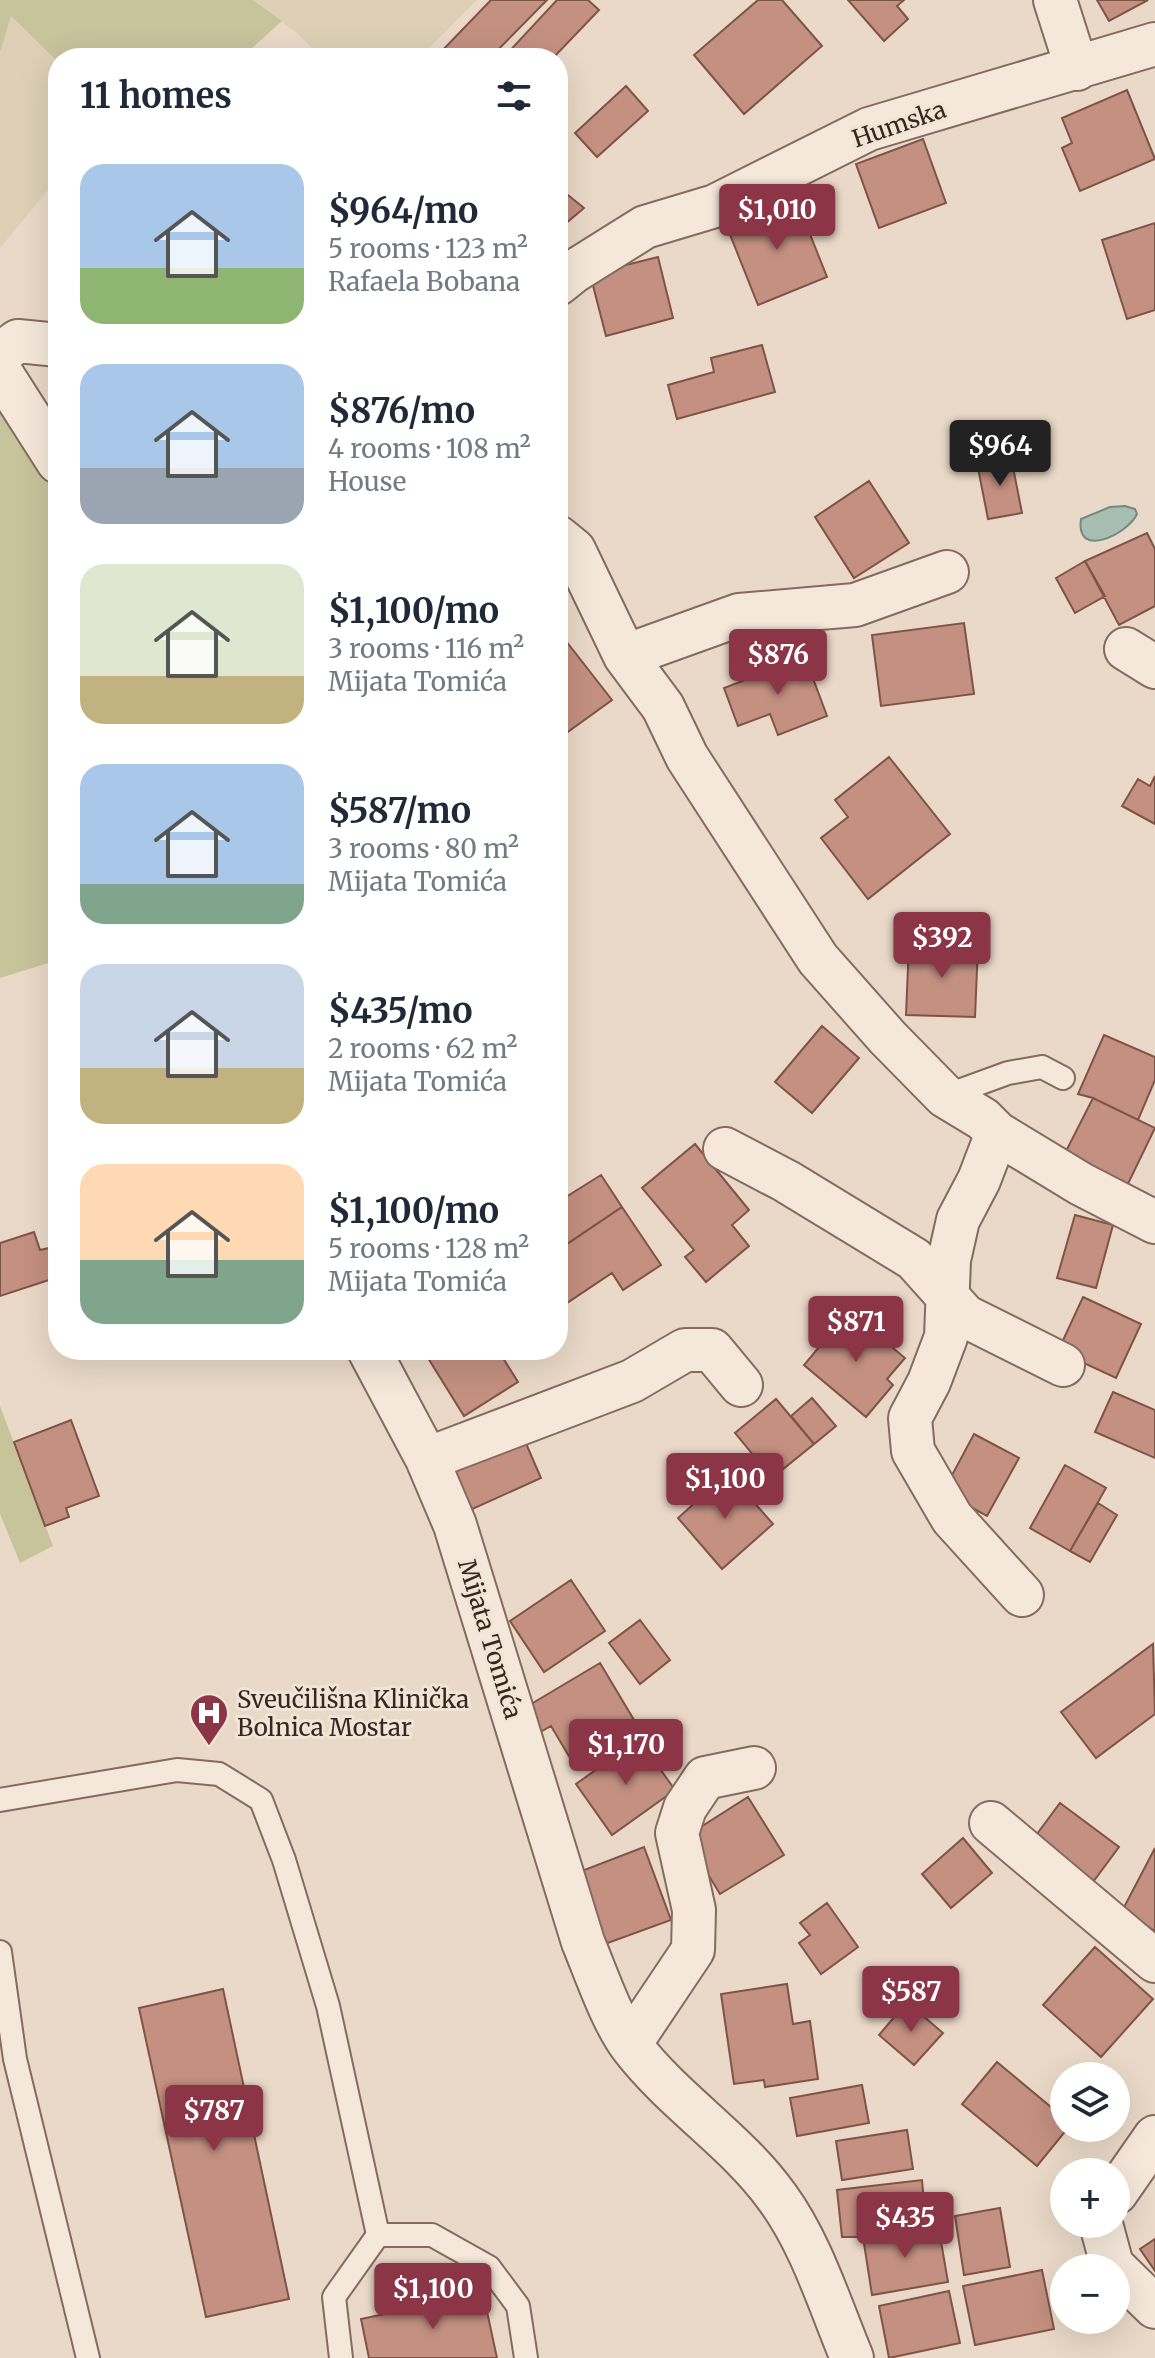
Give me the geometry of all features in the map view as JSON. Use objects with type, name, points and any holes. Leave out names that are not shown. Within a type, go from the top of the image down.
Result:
[{"type":"street","points":[[1055,0],[1077,69]]},
{"type":"street","name":"Humska","points":[[568,277],[645,227],[715,206],[869,129],[1155,44]]},
{"type":"street","points":[[0,354],[18,341],[48,344]]},
{"type":"street","points":[[6,393],[48,449]]},
{"type":"street","points":[[568,545],[574,550],[625,656],[663,707],[695,769],[818,959],[945,1096],[983,1119],[997,1133],[1081,1184],[1155,1222]]},
{"type":"street","points":[[625,656],[739,615],[855,605],[947,572]]},
{"type":"street","points":[[997,1133],[979,1180],[958,1220],[949,1260],[946,1337],[929,1382],[910,1418],[913,1451],[952,1518],[1022,1595]]},
{"type":"street","points":[[725,1149],[786,1181],[914,1259],[965,1316],[1063,1365]]},
{"type":"street","points":[[427,1459],[632,1381],[685,1350],[712,1350],[741,1385]]},
{"type":"street","name":"Mijata Tomića","points":[[374,1360],[427,1459],[455,1525],[583,1942],[630,2044],[669,2090],[743,2155],[779,2199],[804,2246],[852,2358]]},
{"type":"street","points":[[630,2044],[693,1950],[694,1910],[677,1833],[685,1808],[705,1778],[754,1768]]},
{"type":"street","points":[[991,1823],[1155,1961]]},
{"type":"street","points":[[1130,2170],[1155,2137]]},
{"type":"street","points":[[1130,2282],[1155,2307]]},
{"type":"lane","points":[[945,1096],[1008,1073],[1042,1067],[1063,1078]]},
{"type":"lane","points":[[0,1800],[177,1770],[219,1774],[261,1800],[284,1860],[328,2006],[378,2235],[334,2297],[341,2358]]},
{"type":"lane","points":[[0,1952],[15,2059],[88,2358]]},
{"type":"lane","points":[[378,2235],[432,2235],[489,2267],[518,2306],[526,2358]]},
{"type":"shaded area","points":[[0,0],[253,0],[282,21],[252,48],[48,48],[48,52],[11,16],[0,52]]},
{"type":"shaded area","points":[[253,0],[477,0],[429,48],[312,48]]},
{"type":"shaded area","points":[[10,15],[48,52],[48,190],[0,248],[0,52]]},
{"type":"shaded area","points":[[0,408],[48,453],[48,963],[0,978]]},
{"type":"shaded area","points":[[1110,507],[1135,509],[1137,514],[1132,522],[1114,535],[1094,541],[1086,538],[1081,531],[1081,519]]},
{"type":"shaded area","points":[[0,1406],[53,1546],[20,1563],[0,1514]]},
{"type":"building","points":[[491,0],[547,0],[500,48],[445,48]]},
{"type":"building","points":[[557,0],[588,0],[599,10],[563,48],[512,48]]},
{"type":"building","points":[[758,0],[782,0],[822,46],[744,114],[694,55]]},
{"type":"building","points":[[848,0],[904,0],[897,6],[908,19],[884,41]]},
{"type":"building","points":[[1097,0],[1148,0],[1109,21]]},
{"type":"building","points":[[626,86],[648,111],[597,157],[575,133]]},
{"type":"building","points":[[1127,90],[1155,159],[1080,191],[1062,148],[1072,143],[1062,118]]},
{"type":"building","points":[[923,139],[946,203],[879,228],[856,164]]},
{"type":"building","points":[[568,195],[584,208],[568,222]]},
{"type":"building","points":[[796,199],[827,277],[758,305],[727,227]]},
{"type":"building","points":[[1155,223],[1155,310],[1127,319],[1102,240]]},
{"type":"building","points":[[658,257],[673,318],[606,336],[590,274]]},
{"type":"building","points":[[762,345],[775,392],[677,419],[668,385],[714,372],[711,358]]},
{"type":"building","points":[[1011,457],[1022,513],[988,519],[977,463]]},
{"type":"building","points":[[869,481],[909,543],[854,578],[815,517]]},
{"type":"building","points":[[1147,533],[1155,549],[1155,606],[1119,625],[1085,561]]},
{"type":"building","points":[[1085,561],[1105,596],[1075,613],[1056,578]]},
{"type":"building","points":[[964,623],[974,694],[881,706],[872,635]]},
{"type":"building","points":[[568,644],[612,700],[568,732]]},
{"type":"building","points":[[805,657],[827,716],[778,735],[770,714],[738,726],[724,688]]},
{"type":"building","points":[[889,757],[950,834],[868,899],[821,838],[848,817],[835,800]]},
{"type":"building","points":[[1155,776],[1155,824],[1122,806],[1138,779],[1150,786]]},
{"type":"building","points":[[909,943],[978,946],[975,1017],[906,1015]]},
{"type":"building","points":[[822,1026],[859,1058],[812,1113],[775,1082]]},
{"type":"building","points":[[1104,1035],[1155,1057],[1155,1080],[1138,1120],[1078,1094]]},
{"type":"building","points":[[1093,1098],[1155,1128],[1125,1190],[1062,1159]]},
{"type":"building","points":[[695,1144],[749,1210],[732,1225],[749,1246],[706,1282],[685,1257],[694,1250],[642,1188]]},
{"type":"building","points":[[601,1175],[622,1207],[568,1243],[568,1196]]},
{"type":"building","points":[[622,1207],[661,1265],[623,1290],[612,1273],[568,1302],[568,1243]]},
{"type":"building","points":[[1075,1215],[1113,1225],[1096,1288],[1057,1278]]},
{"type":"building","points":[[34,1232],[40,1250],[48,1248],[48,1280],[0,1296],[0,1243]]},
{"type":"building","points":[[1083,1297],[1141,1324],[1116,1378],[1058,1351]]},
{"type":"building","points":[[849,1311],[905,1358],[887,1379],[893,1385],[866,1417],[804,1365]]},
{"type":"building","points":[[429,1360],[504,1360],[518,1382],[464,1416]]},
{"type":"building","points":[[1113,1392],[1155,1410],[1155,1458],[1095,1432]]},
{"type":"building","points":[[812,1398],[836,1426],[814,1444],[791,1416]]},
{"type":"building","points":[[776,1399],[814,1444],[772,1478],[735,1433]]},
{"type":"building","points":[[71,1420],[99,1496],[66,1508],[69,1517],[45,1526],[14,1442]]},
{"type":"building","points":[[521,1432],[541,1478],[468,1511],[447,1465]]},
{"type":"building","points":[[974,1434],[1019,1458],[987,1516],[943,1492]]},
{"type":"building","points":[[1065,1465],[1106,1488],[1070,1551],[1030,1528]]},
{"type":"building","points":[[728,1473],[773,1524],[722,1569],[678,1518]]},
{"type":"building","points":[[1098,1503],[1117,1515],[1090,1562],[1070,1551]]},
{"type":"building","points":[[571,1580],[605,1631],[544,1672],[510,1621]]},
{"type":"building","points":[[640,1620],[670,1660],[640,1684],[609,1643]]},
{"type":"building","points":[[1153,1644],[1155,1714],[1096,1758],[1061,1712]]},
{"type":"building","points":[[600,1663],[637,1725],[573,1763],[551,1726],[535,1735],[521,1710]]},
{"type":"building","points":[[639,1739],[675,1790],[612,1835],[576,1784]]},
{"type":"building","points":[[748,1797],[784,1855],[720,1894],[685,1837]]},
{"type":"building","points":[[1060,1803],[1119,1847],[1090,1886],[1031,1842]]},
{"type":"building","points":[[963,1838],[992,1873],[951,1908],[922,1874]]},
{"type":"building","points":[[644,1847],[671,1920],[605,1944],[579,1872]]},
{"type":"building","points":[[1155,1848],[1155,1931],[1121,1913]]},
{"type":"building","points":[[827,1903],[858,1947],[821,1974],[799,1943],[810,1935],[800,1923]]},
{"type":"building","points":[[1095,1947],[1153,1999],[1101,2057],[1043,2005]]},
{"type":"building","points":[[787,1984],[793,2024],[810,2021],[818,2079],[765,2087],[764,2080],[734,2084],[721,1994]]},
{"type":"building","points":[[223,1989],[289,2299],[206,2317],[139,2008]]},
{"type":"building","points":[[907,2002],[943,2033],[914,2065],[879,2035]]},
{"type":"building","points":[[997,2062],[1050,2106],[1050,2142],[1057,2142],[1037,2166],[962,2104]]},
{"type":"building","points":[[862,2085],[869,2123],[797,2136],[790,2098]]},
{"type":"building","points":[[907,2130],[913,2169],[842,2180],[836,2141]]},
{"type":"building","points":[[922,2180],[926,2226],[863,2237],[842,2237],[837,2190]]},
{"type":"building","points":[[1000,2208],[1010,2267],[964,2275],[955,2216]]},
{"type":"building","points":[[938,2224],[948,2282],[872,2295],[863,2237]]},
{"type":"building","points":[[1155,2239],[1155,2271],[1140,2249]]},
{"type":"building","points":[[1042,2270],[1050,2309],[1050,2330],[975,2345],[963,2286]]},
{"type":"building","points":[[949,2291],[960,2343],[889,2358],[879,2306]]},
{"type":"building","points":[[483,2293],[497,2358],[369,2358],[361,2319]]},
{"type":"place","name":"Sveučilišna Klinička Bolnica Mostar","points":[[209,1747]]}]
